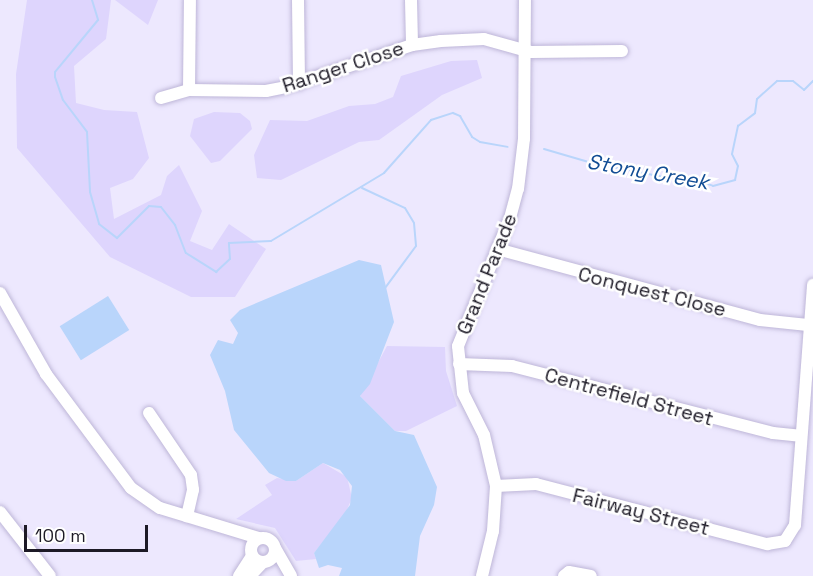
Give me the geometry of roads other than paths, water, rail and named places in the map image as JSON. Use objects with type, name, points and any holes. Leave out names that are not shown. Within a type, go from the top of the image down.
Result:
[{"type":"street","points":[[189,90],[190,0]]},
{"type":"street","points":[[298,0],[299,84]]},
{"type":"street","points":[[411,0],[412,45]]},
{"type":"street","name":"Grand Parade","points":[[482,576],[493,531],[496,486],[484,435],[463,393],[459,364],[463,328],[497,249],[518,189],[524,139],[525,0]]},
{"type":"street","name":"Ranger Close","points":[[160,98],[189,90],[266,91],[299,84],[412,45],[467,39],[525,49],[622,51]]},
{"type":"street","name":"Conquest Close","points":[[497,249],[760,320],[808,325]]},
{"type":"street","points":[[800,436],[813,285]]},
{"type":"street","points":[[0,293],[4,313],[121,478],[141,497],[187,516],[271,541],[290,575]]},
{"type":"street","name":"Centrefield Street","points":[[459,364],[513,366],[762,431],[800,436]]},
{"type":"street","points":[[149,413],[191,476],[193,490],[187,516]]},
{"type":"street","name":"Fairway Street","points":[[496,486],[536,484],[767,544],[785,541],[795,525],[800,436]]},
{"type":"street","points":[[0,512],[50,576]]},
{"type":"street","points":[[220,526],[257,558],[290,575]]},
{"type":"street","points":[[250,576],[257,558],[259,538]]},
{"type":"street","points":[[239,576],[257,558],[273,557],[275,548]]},
{"type":"street","points":[[564,576],[569,572],[591,576]]},
{"type":"water","points":[[359,260],[381,265],[394,322],[370,384],[360,396],[395,431],[414,435],[437,487],[434,505],[420,536],[415,576],[339,576],[342,568],[328,565],[319,568],[314,553],[350,505],[352,486],[340,470],[323,463],[296,481],[286,481],[269,473],[234,430],[225,391],[210,355],[218,340],[233,344],[238,333],[230,320],[240,310]]},
{"type":"water","points":[[108,296],[129,330],[81,360],[60,326]]},
{"type":"waterway","name":"Stony Creek","points":[[92,0],[98,20],[55,72],[55,77],[63,100],[87,132],[90,192],[99,224],[117,238],[149,206],[161,207],[175,225],[186,253],[216,272],[230,259],[229,243],[271,241],[384,173],[431,120],[453,113],[460,116],[472,137],[480,142],[508,147]]},
{"type":"waterway","name":"Stony Creek","points":[[544,149],[592,163],[664,177],[686,177],[713,186],[735,180],[738,166],[732,154],[738,126],[755,113],[757,99],[777,81],[793,81],[804,90],[813,81]]},
{"type":"waterway","points":[[362,188],[405,208],[414,223],[416,246],[385,288]]}]
